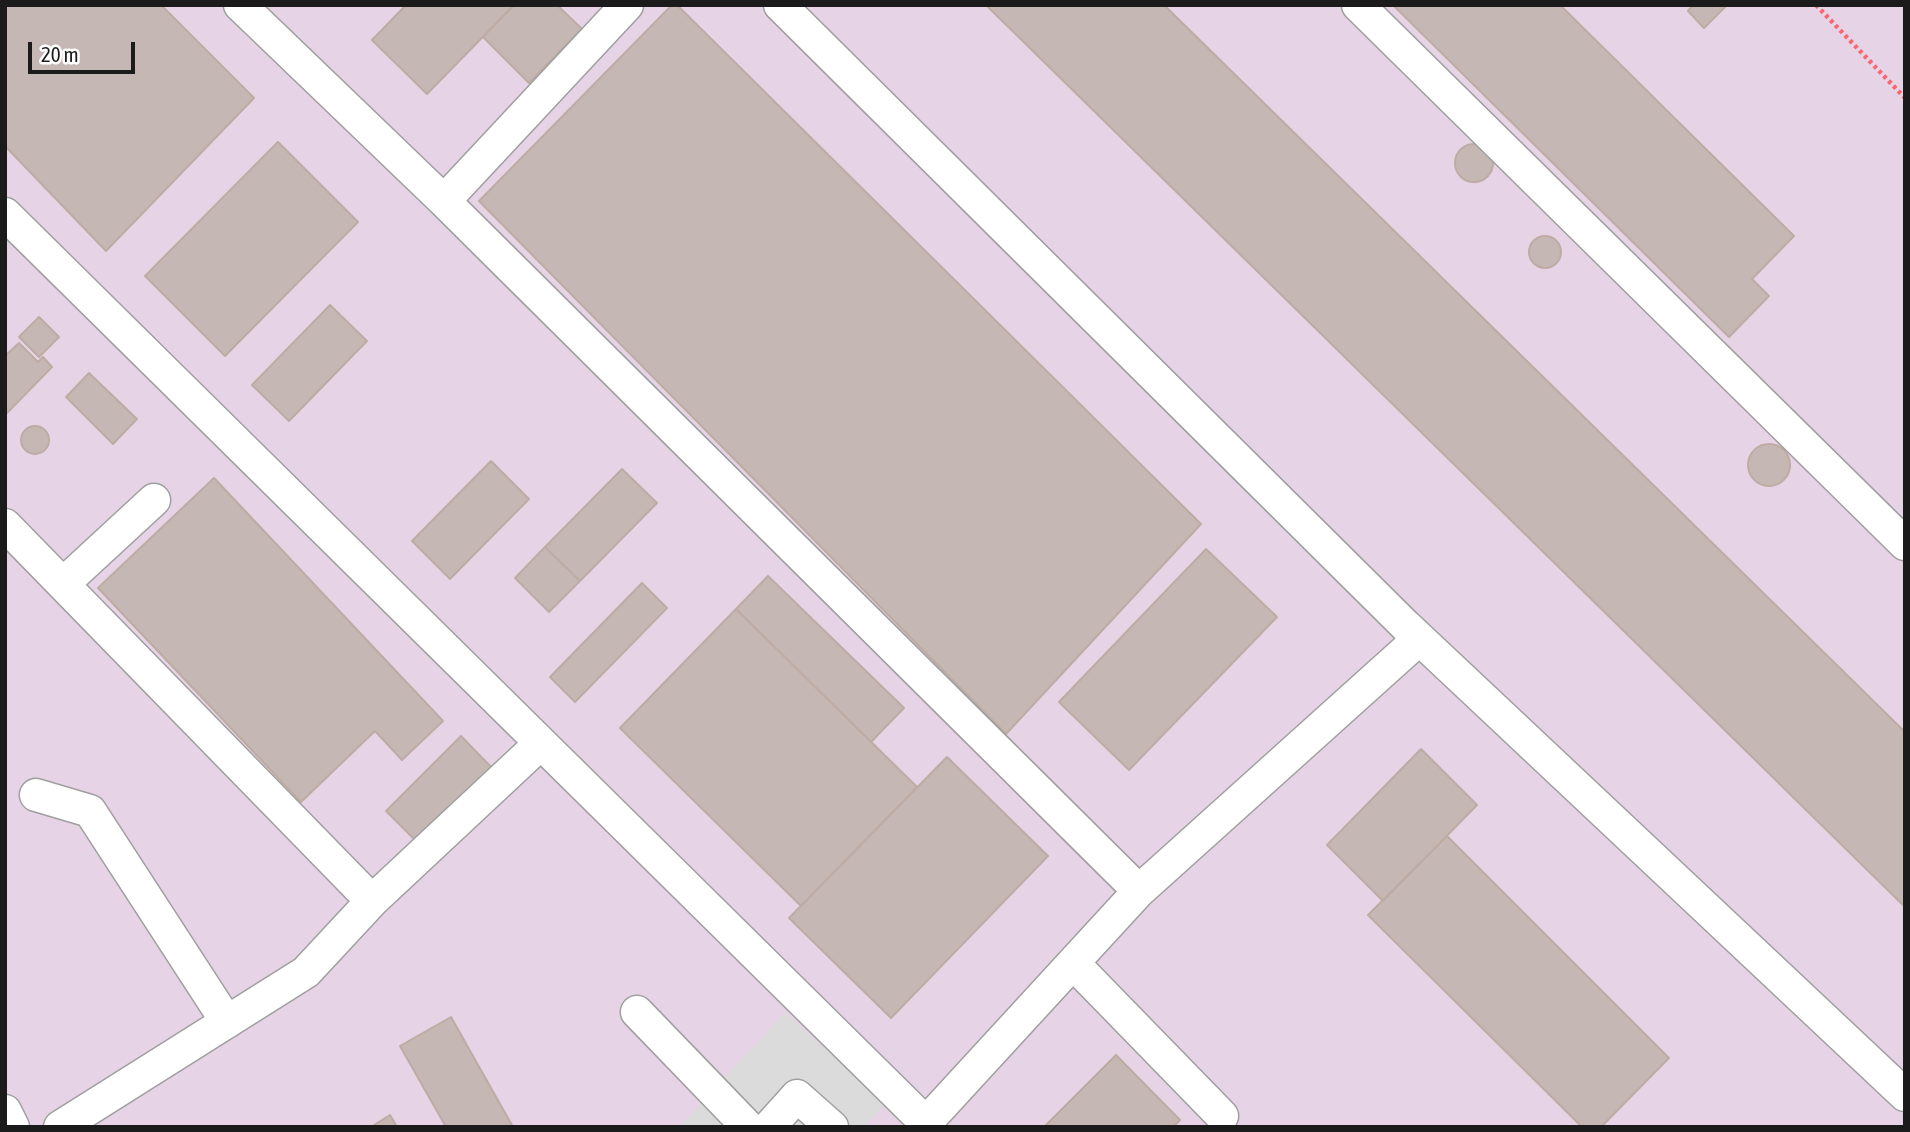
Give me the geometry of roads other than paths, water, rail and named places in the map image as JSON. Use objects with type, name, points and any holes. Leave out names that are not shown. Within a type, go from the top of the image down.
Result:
[{"type":"street","points":[[240,5],[444,201],[1139,891]]},
{"type":"street","points":[[444,201],[627,5]]},
{"type":"street","points":[[11,230],[541,743],[924,1125],[1139,891],[1419,639],[780,5]]},
{"type":"street","points":[[1358,5],[1905,544]]},
{"type":"street","points":[[63,584],[154,500]]},
{"type":"street","points":[[5,525],[372,901]]},
{"type":"street","points":[[1394,615],[1905,1095]]},
{"type":"street","points":[[80,1121],[227,1021],[306,972],[372,901],[541,743]]},
{"type":"street","points":[[36,795],[90,811],[227,1021]]},
{"type":"street","points":[[1073,963],[1222,1116]]},
{"type":"street","points":[[637,1012],[748,1127]]},
{"type":"street","points":[[769,1127],[797,1097],[832,1127]]},
{"type":"street","points":[[5,1111],[13,1127]]}]
